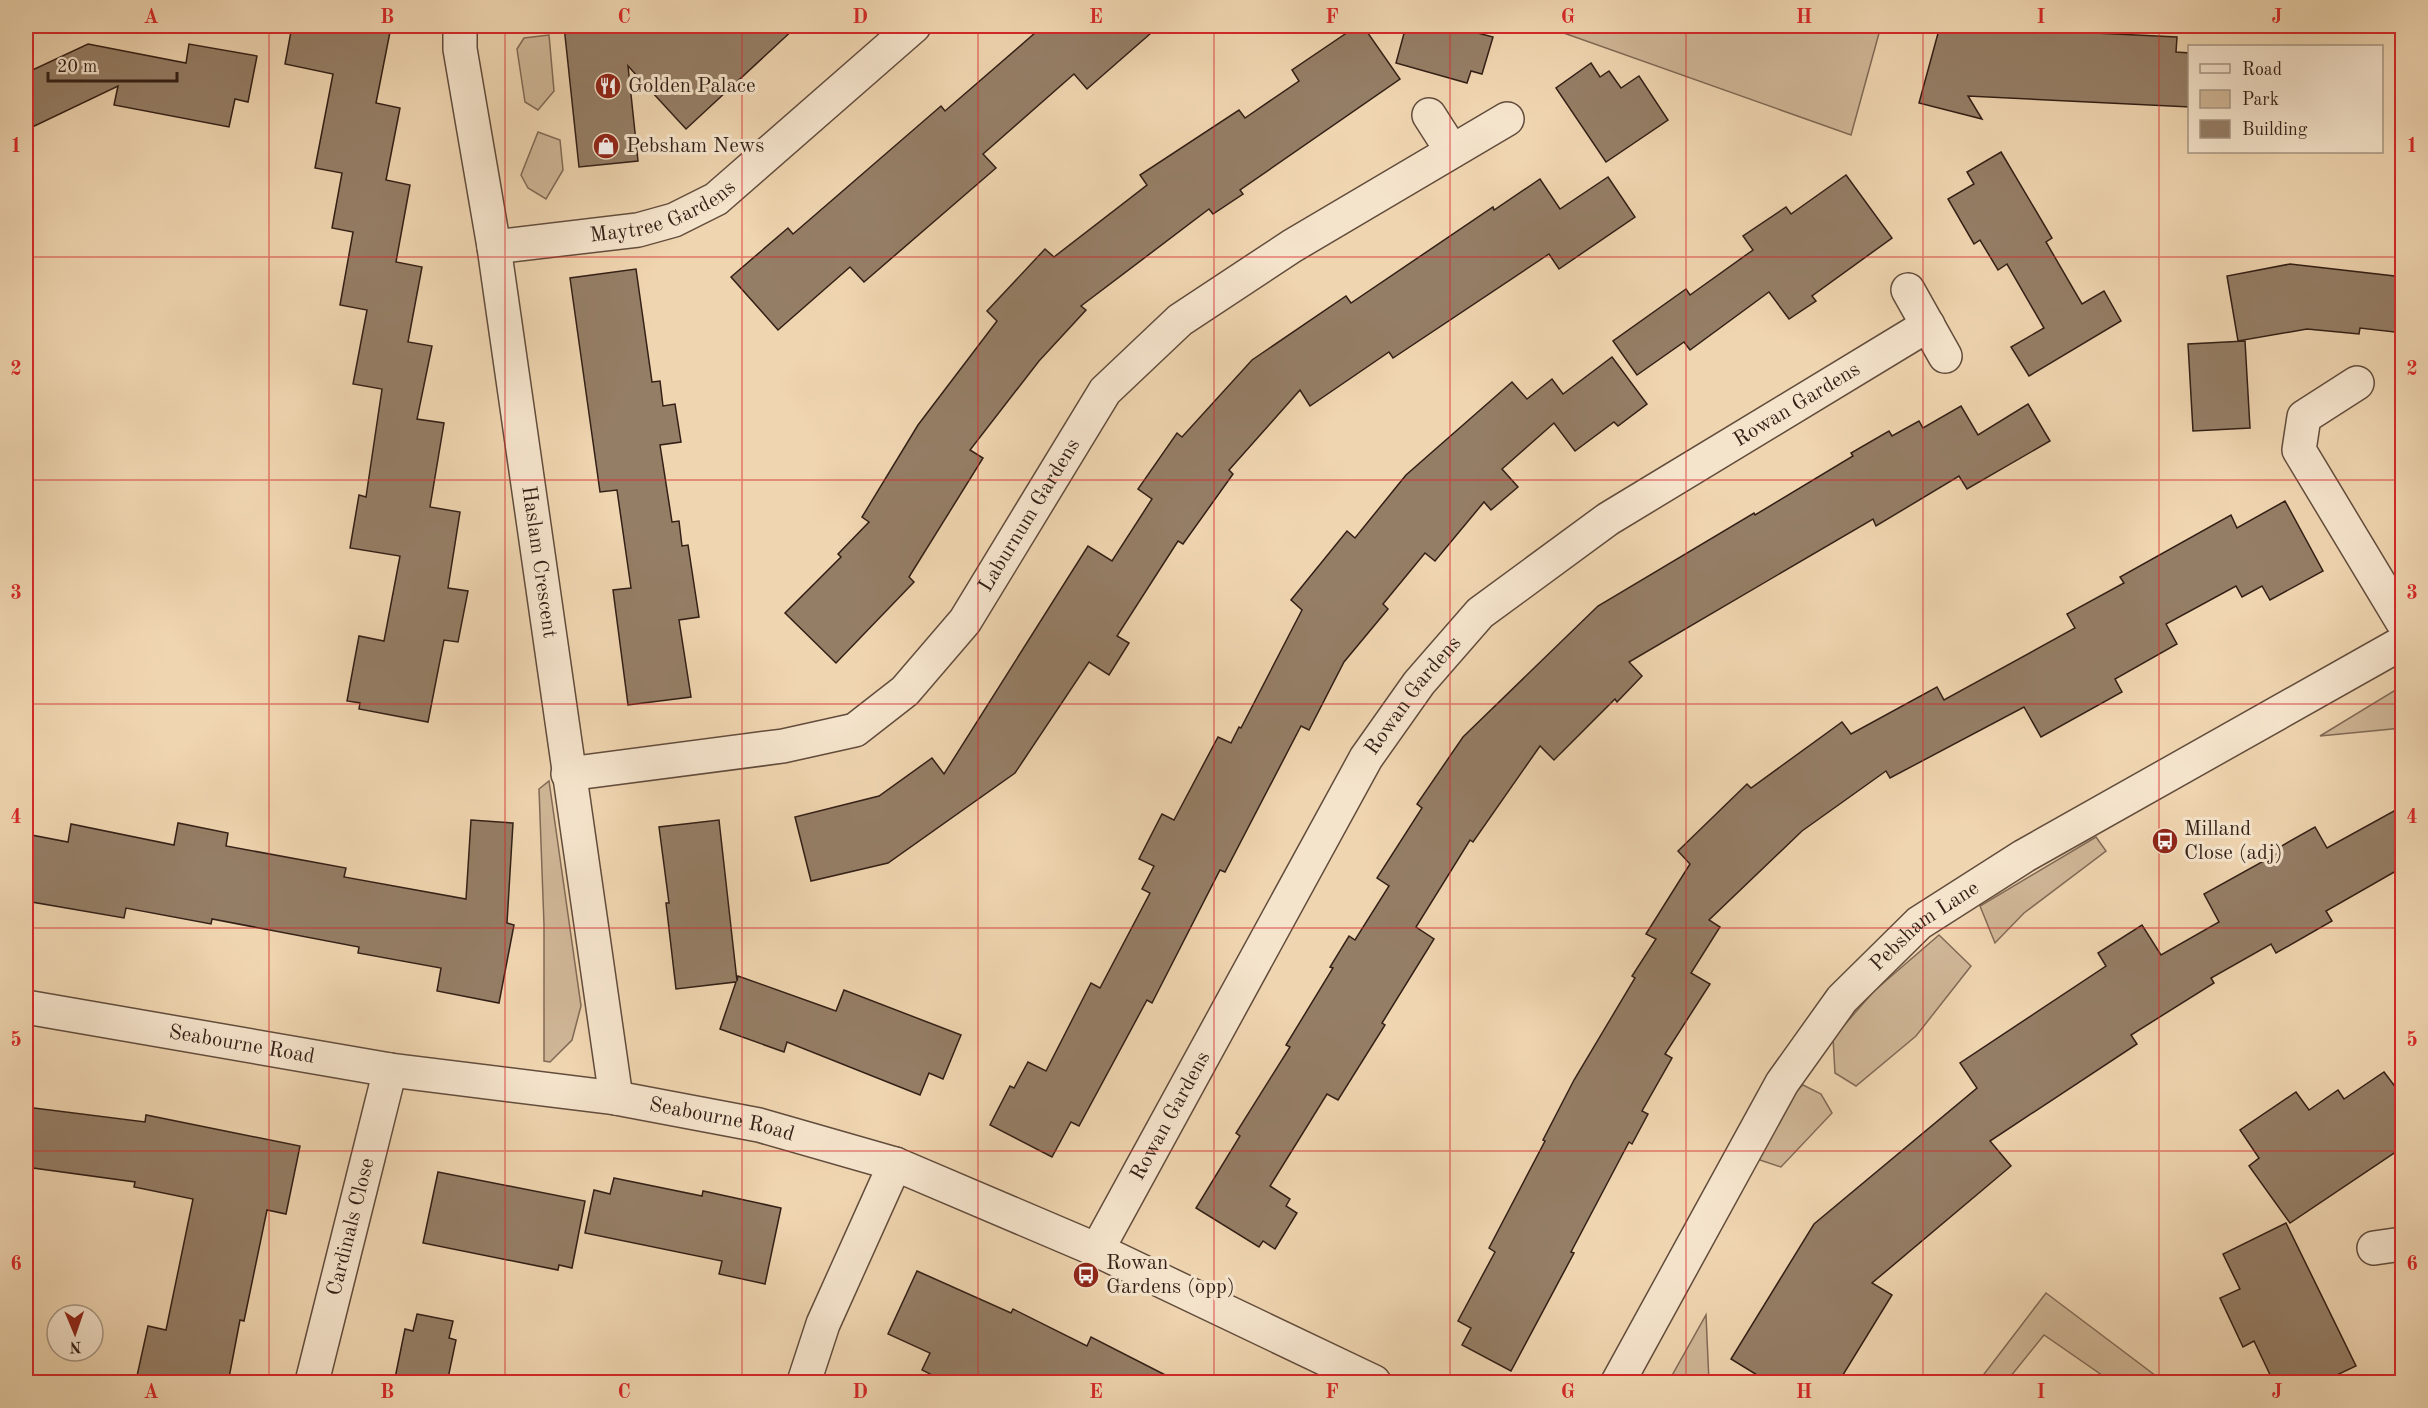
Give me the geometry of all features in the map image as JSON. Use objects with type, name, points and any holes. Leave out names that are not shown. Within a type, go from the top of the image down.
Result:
[{"type":"street","name":"Haslam Crescent","points":[[460,26],[460,49],[494,247],[616,1098]]},
{"type":"street","name":"Maytree Gardens","points":[[494,247],[638,230],[674,220],[716,199],[914,26]]},
{"type":"street","points":[[1429,115],[1452,152]]},
{"type":"street","name":"Laburnum Gardens","points":[[568,774],[783,746],[855,730],[905,691],[965,621],[1105,391],[1180,320],[1292,246],[1507,119]]},
{"type":"street","points":[[1908,290],[1945,356]]},
{"type":"street","name":"Rowan Gardens","points":[[1097,1250],[1366,758],[1419,683],[1480,613],[1608,519],[1928,325]]},
{"type":"street","points":[[2357,383],[2304,417],[2299,450],[2403,621]]},
{"type":"street","name":"Pebsham Lane","points":[[1618,1383],[1782,1083],[1842,999],[1919,923],[2024,856],[2403,643]]},
{"type":"street","name":"Seabourne Road","points":[[26,1007],[390,1070],[616,1098],[759,1125],[895,1164],[1097,1250],[1374,1383]]},
{"type":"street","name":"Cardinals Close","points":[[312,1383],[390,1070]]},
{"type":"street","points":[[804,1383],[823,1324],[895,1164]]},
{"type":"green space","points":[[1544,26],[1881,26],[1851,135]]},
{"type":"green space","points":[[549,35],[554,91],[538,110],[525,102],[517,49],[524,38]]},
{"type":"green space","points":[[538,132],[560,140],[563,170],[546,199],[528,188],[521,175]]},
{"type":"green space","points":[[2402,686],[2402,728],[2320,736]]},
{"type":"green space","points":[[549,781],[581,1006],[572,1040],[550,1062],[544,1061],[544,925],[539,789]]},
{"type":"green space","points":[[2096,837],[2106,851],[2024,913],[1995,943],[1980,906]]},
{"type":"green space","points":[[1939,935],[1971,966],[1916,1036],[1856,1086],[1835,1073],[1833,1038],[1874,991]]},
{"type":"green space","points":[[1803,1085],[1821,1094],[1832,1113],[1781,1167],[1757,1159],[1793,1094]]},
{"type":"green space","points":[[2046,1293],[2164,1382],[2112,1382],[2044,1335],[2006,1382],[1978,1382]]},
{"type":"green space","points":[[1706,1315],[1709,1382],[1672,1382],[1670,1379]]},
{"type":"building","points":[[292,26],[360,26],[390,32],[376,103],[400,108],[386,180],[410,185],[396,262],[422,267],[408,342],[432,346],[417,419],[444,423],[430,507],[460,512],[448,588],[468,591],[458,642],[444,640],[428,722],[359,709],[360,703],[347,701],[359,636],[384,641],[400,556],[350,548],[359,495],[366,497],[382,389],[353,384],[367,310],[340,305],[353,232],[332,228],[342,173],[315,168],[333,74],[285,64]]},
{"type":"building","points":[[564,26],[797,26],[686,129],[628,66],[638,161],[579,167]]},
{"type":"building","points":[[1043,26],[1159,26],[1087,89],[1074,74],[983,154],[996,168],[864,282],[850,267],[778,330],[731,277],[788,228],[793,234],[941,106],[945,111]]},
{"type":"building","points":[[1357,26],[1363,26],[1400,79],[1240,190],[1243,194],[1213,214],[1209,209],[1081,306],[1086,310],[1039,361],[970,450],[983,458],[909,577],[914,582],[836,663],[785,613],[841,557],[838,554],[869,522],[862,517],[918,425],[997,321],[987,311],[1045,249],[1054,257],[1147,185],[1140,175],[1239,110],[1245,118],[1299,81],[1292,70]]},
{"type":"building","points":[[1406,26],[1451,26],[1493,37],[1482,74],[1471,71],[1467,83],[1396,63]]},
{"type":"building","points":[[1940,26],[2010,26],[2009,29],[2177,37],[2176,52],[2188,53],[2188,107],[1968,96],[1982,119],[1919,103]]},
{"type":"building","points":[[88,44],[186,63],[189,44],[257,56],[248,102],[235,99],[229,127],[114,105],[118,86],[26,130],[26,73]]},
{"type":"building","points":[[1591,63],[1600,77],[1609,71],[1621,88],[1639,76],[1668,120],[1606,162],[1556,88]]},
{"type":"building","points":[[2001,152],[2052,238],[2046,242],[2082,304],[2104,291],[2121,321],[2029,376],[2011,347],[2044,328],[2007,264],[1998,270],[1980,240],[1974,244],[1948,199],[1974,184],[1967,172]]},
{"type":"building","points":[[1846,175],[1892,238],[1812,296],[1816,301],[1789,319],[1769,292],[1690,350],[1684,342],[1637,375],[1613,341],[1686,289],[1690,295],[1753,250],[1743,236],[1786,207],[1791,214]]},
{"type":"building","points":[[1608,177],[1635,217],[1559,269],[1549,254],[1393,358],[1389,352],[1310,406],[1300,390],[1229,470],[1233,474],[1183,544],[1178,541],[1117,636],[1129,643],[1109,675],[1089,662],[1015,773],[888,863],[811,881],[795,817],[879,796],[932,758],[944,774],[1088,546],[1112,561],[1152,499],[1138,489],[1177,433],[1182,437],[1252,360],[1346,296],[1351,303],[1493,207],[1494,210],[1540,179],[1560,209]]},
{"type":"building","points":[[2290,264],[2403,277],[2403,333],[2360,328],[2359,334],[2307,329],[2238,341],[2227,276]]},
{"type":"building","points":[[636,269],[652,382],[660,381],[663,406],[675,404],[681,442],[660,445],[672,522],[679,521],[682,546],[688,545],[699,617],[679,620],[691,697],[628,705],[613,590],[631,588],[617,490],[600,492],[570,278]]},
{"type":"building","points":[[2245,341],[2250,428],[2193,431],[2188,344]]},
{"type":"building","points":[[1612,357],[1647,404],[1618,426],[1614,422],[1575,451],[1554,423],[1502,469],[1518,487],[1491,510],[1484,502],[1435,561],[1425,553],[1383,604],[1388,609],[1344,662],[1309,730],[1301,726],[1225,872],[1220,870],[1152,1003],[1147,1000],[1079,1126],[1071,1122],[1052,1157],[990,1125],[1010,1086],[1014,1088],[1028,1062],[1046,1071],[1091,983],[1100,988],[1150,893],[1142,889],[1154,866],[1139,859],[1162,814],[1174,820],[1218,737],[1231,743],[1239,727],[1241,728],[1302,610],[1291,600],[1347,531],[1355,538],[1406,475],[1512,382],[1527,399],[1552,379],[1563,394]]},
{"type":"building","points":[[2028,404],[2050,441],[1967,489],[1959,476],[1876,526],[1873,519],[1629,662],[1642,676],[1617,702],[1615,699],[1554,760],[1540,746],[1473,842],[1470,840],[1416,927],[1434,939],[1382,1023],[1385,1025],[1338,1100],[1327,1094],[1270,1186],[1290,1199],[1286,1206],[1297,1213],[1275,1249],[1263,1241],[1259,1247],[1196,1208],[1240,1136],[1236,1133],[1290,1047],[1286,1045],[1333,968],[1330,967],[1349,936],[1355,940],[1389,886],[1377,878],[1422,808],[1417,804],[1463,737],[1598,606],[1754,513],[1755,515],[1853,456],[1851,453],[1889,431],[1892,436],[1919,421],[1923,428],[1961,406],[1978,435]]},
{"type":"building","points":[[2285,501],[2323,571],[2270,600],[2262,586],[2242,597],[2236,586],[2166,624],[2177,644],[2115,679],[2122,692],[2041,737],[2024,707],[1890,778],[1886,771],[1802,831],[1709,920],[1720,927],[1691,973],[1710,984],[1665,1054],[1672,1058],[1642,1111],[1648,1114],[1632,1144],[1629,1142],[1571,1252],[1574,1253],[1511,1371],[1462,1345],[1471,1328],[1458,1321],[1495,1252],[1489,1248],[1574,1080],[1635,978],[1632,976],[1656,939],[1646,934],[1690,864],[1678,851],[1747,784],[1751,788],[1842,722],[1851,734],[1937,687],[1944,700],[2075,628],[2067,614],[2124,583],[2120,577],[2231,515],[2237,528]]},
{"type":"building","points":[[2403,806],[2403,867],[2326,911],[2332,921],[2276,953],[2271,944],[2211,978],[2214,983],[2131,1035],[2137,1044],[1990,1141],[2011,1166],[1872,1283],[1892,1295],[1838,1383],[1770,1383],[1731,1359],[1814,1224],[1977,1088],[1960,1063],[2106,966],[2098,953],[2142,925],[2161,955],[2219,922],[2204,894],[2280,852],[2278,848],[2315,827],[2327,848]]},
{"type":"building","points":[[471,820],[513,823],[507,923],[514,925],[499,1003],[437,991],[441,968],[358,953],[359,947],[212,919],[211,924],[126,908],[124,918],[26,901],[26,834],[68,842],[71,824],[174,845],[178,823],[228,833],[226,846],[346,868],[344,877],[466,899]]},
{"type":"building","points":[[719,820],[737,981],[738,976],[836,1011],[844,990],[961,1035],[943,1079],[929,1073],[920,1095],[787,1042],[784,1052],[720,1029],[736,982],[676,989],[666,903],[669,903],[659,827]]},
{"type":"building","points":[[2384,1072],[2403,1097],[2403,1147],[2290,1223],[2249,1166],[2259,1158],[2240,1130],[2296,1092],[2309,1110],[2338,1090],[2344,1099]]},
{"type":"building","points":[[26,1107],[145,1122],[146,1115],[300,1146],[286,1214],[267,1210],[244,1321],[240,1320],[228,1383],[166,1383],[137,1376],[148,1326],[166,1330],[193,1199],[134,1187],[135,1182],[26,1167]]},
{"type":"building","points":[[438,1172],[585,1201],[572,1268],[559,1265],[558,1270],[423,1243]]},
{"type":"building","points":[[614,1178],[702,1196],[703,1191],[781,1208],[765,1284],[719,1274],[722,1261],[585,1233],[594,1190],[610,1194]]},
{"type":"building","points":[[2286,1223],[2356,1366],[2320,1383],[2274,1383],[2254,1341],[2243,1347],[2220,1298],[2240,1289],[2223,1254]]},
{"type":"building","points":[[917,1271],[1011,1313],[1013,1309],[1087,1346],[1091,1337],[1181,1383],[948,1383],[922,1370],[930,1353],[888,1334]]},
{"type":"building","points":[[417,1314],[453,1321],[449,1338],[456,1340],[447,1383],[394,1383],[405,1329],[413,1331]]},
{"type":"place","name":"Golden Palace","points":[[608,86]]},
{"type":"place","name":"Pebsham News","points":[[606,146]]},
{"type":"place","name":"Milland Close (adj)","points":[[2165,841]]},
{"type":"place","name":"Rowan Gardens (opp)","points":[[1086,1275]]}]
